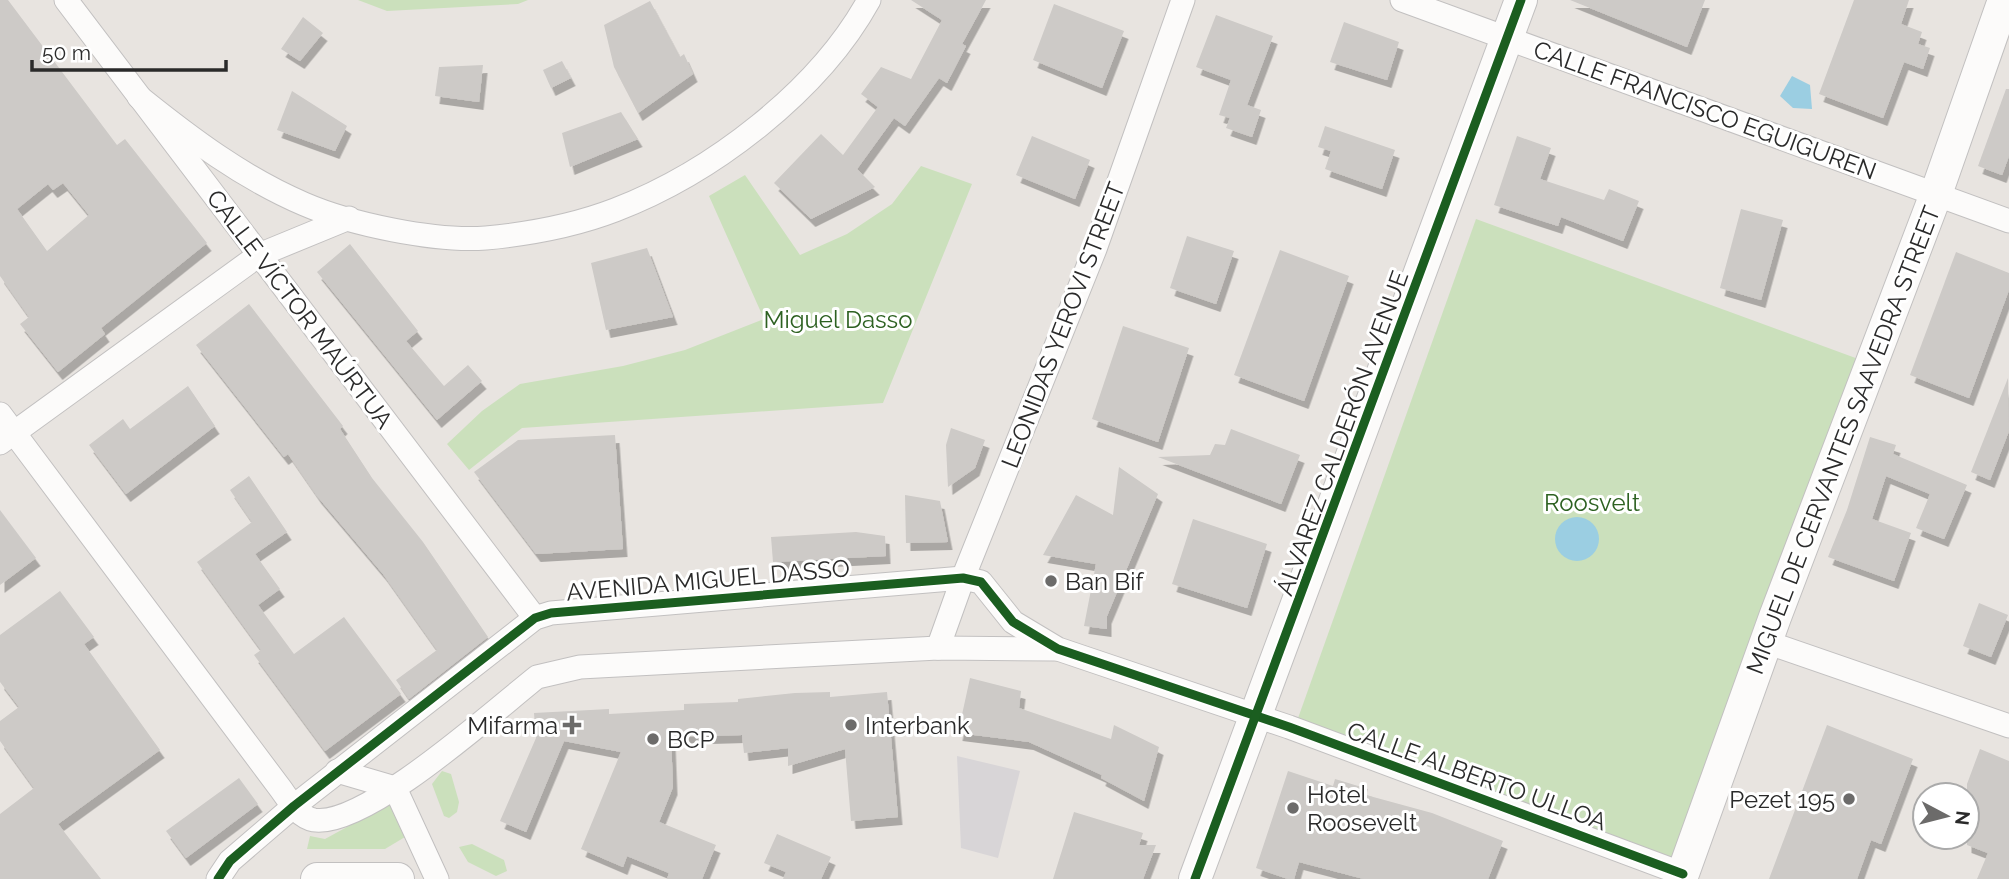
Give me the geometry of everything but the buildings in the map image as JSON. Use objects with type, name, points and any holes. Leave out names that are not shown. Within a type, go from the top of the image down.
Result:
[{"type":"street","name":"CALLE VÍCTOR MAÚRTUA","points":[[65,0],[535,618]]},
{"type":"street","points":[[139,97],[226,162],[305,205],[397,231],[484,238],[570,224],[615,210],[702,166],[749,134],[793,95],[833,52],[869,0]]},
{"type":"street","name":"LEONIDAS YEROVI STREET","points":[[939,648],[963,578],[1095,249],[1183,0]]},
{"type":"street","name":"CALLE FRANCISCO EGUIGUREN","points":[[1402,0],[2009,221]]},
{"type":"street","name":"ÁLVAREZ CALDERÓN AVENUE","points":[[1195,879],[1521,0]]},
{"type":"street","name":"MIGUEL DE CERVANTES SAAVEDRA STREET","points":[[1682,876],[1766,642],[1936,194],[2004,0]]},
{"type":"street","points":[[7,438],[259,254],[349,218]]},
{"type":"street","points":[[0,414],[7,438],[293,806],[305,817],[323,820],[355,810],[395,788],[537,677],[553,672],[580,667],[939,648],[1058,649]]},
{"type":"street","points":[[963,578],[981,582],[1013,622],[1058,649],[1257,716]]},
{"type":"street","name":"AVENIDA MIGUEL DASSO","points":[[218,879],[230,861],[293,806],[535,618],[551,613],[963,578]]},
{"type":"street","points":[[1766,642],[2009,726]]},
{"type":"street","name":"CALLE ALBERTO ULLOA","points":[[1257,716],[1682,876]]},
{"type":"street","points":[[337,771],[395,788],[437,879]]},
{"type":"street","points":[[317,879],[398,879]]},
{"type":"shaded area","points":[[957,756],[1020,771],[998,858],[961,848]]},
{"type":"green space","points":[[358,0],[528,0],[518,4],[387,11]]},
{"type":"green space","name":"Miguel Dasso","points":[[921,166],[972,184],[883,403],[522,428],[469,470],[447,444],[482,411],[520,384],[623,366],[685,350],[764,319],[709,196],[745,175],[800,255],[847,234],[892,204]]},
{"type":"green space","name":"Roosvelt","points":[[1476,219],[1861,360],[1677,860],[1297,721]]},
{"type":"green space","points":[[442,771],[451,774],[459,802],[457,812],[449,818],[444,816],[432,784]]},
{"type":"green space","points":[[400,798],[405,837],[385,849],[307,849],[310,836],[325,839]]},
{"type":"green space","points":[[472,844],[504,860],[507,871],[496,876],[468,862],[459,847]]},
{"type":"water","points":[[1792,76],[1810,85],[1812,109],[1793,108],[1780,96]]},
{"type":"water","points":[[1577,517],[1586,518],[1593,523],[1598,530],[1598,548],[1593,555],[1586,560],[1577,561],[1568,560],[1561,555],[1556,548],[1555,539],[1556,530],[1561,523],[1568,518]]},
{"type":"cycle path","points":[[1195,879],[1521,0]]},
{"type":"cycle path","points":[[218,879],[230,861],[294,806],[535,618],[551,613],[963,578],[981,582],[1013,622],[1058,649],[1289,727],[1683,874]]},
{"type":"place","name":"Ban Bif","points":[[1051,581]]},
{"type":"place","name":"Mifarma","points":[[572,725]]},
{"type":"place","name":"Interbank","points":[[851,725]]},
{"type":"place","name":"BCP","points":[[653,739]]},
{"type":"place","name":"Pezet 195","points":[[1849,799]]},
{"type":"place","name":"Hotel Roosevelt","points":[[1293,808]]}]
